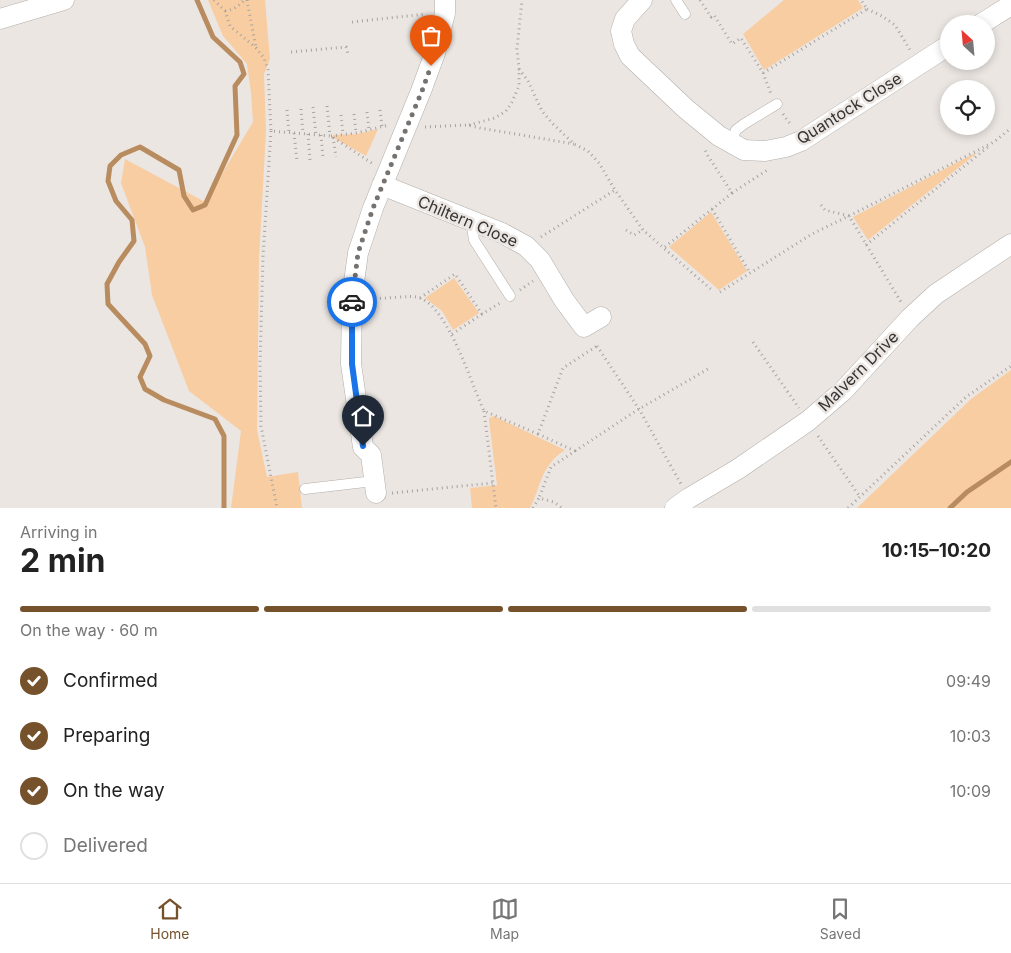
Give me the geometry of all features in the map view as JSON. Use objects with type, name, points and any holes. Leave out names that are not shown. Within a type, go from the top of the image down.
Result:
[{"type":"street","points":[[0,18],[64,0]]},
{"type":"street","name":"Quantock Close","points":[[642,0],[626,19],[621,31],[624,44],[630,56],[686,109],[718,136],[744,150],[765,151],[794,144],[940,51]]},
{"type":"street","points":[[995,15],[1011,5]]},
{"type":"street","points":[[375,487],[371,455],[363,446],[352,364],[352,296],[358,253],[385,180],[422,91],[445,6]]},
{"type":"street","name":"Chiltern Close","points":[[385,180],[471,221],[502,233],[526,246],[555,272],[564,300],[593,322]]},
{"type":"street","name":"Malvern Drive","points":[[682,503],[738,469],[808,420],[844,391],[910,318],[936,294],[1011,244]]},
{"type":"lane","points":[[676,0],[685,14]]},
{"type":"lane","points":[[731,143],[736,130],[776,104]]},
{"type":"lane","points":[[471,221],[474,240],[510,296]]},
{"type":"lane","points":[[305,489],[375,487]]},
{"type":"path","points":[[214,0],[225,11],[230,26],[256,48],[264,58],[268,70],[271,131],[263,257],[260,364],[261,426],[277,508]]},
{"type":"path","points":[[225,11],[232,10],[245,0]]},
{"type":"path","points":[[245,0],[256,48]]},
{"type":"path","points":[[271,131],[331,136],[356,133],[388,125],[406,127],[468,125],[495,118],[506,111],[519,86],[520,70],[517,49],[522,0]]},
{"type":"path","points":[[665,247],[732,193],[767,170],[794,144],[763,73],[741,38],[732,44],[714,15],[711,17],[700,0]]},
{"type":"path","points":[[861,0],[867,9],[882,16],[895,26],[919,64]]},
{"type":"path","points":[[352,22],[445,6]]},
{"type":"path","points":[[763,73],[867,9]]},
{"type":"path","points":[[291,52],[346,47],[348,54]]},
{"type":"path","points":[[520,70],[528,81],[542,111],[552,124],[574,144],[588,151],[600,163],[615,190],[644,230],[713,290]]},
{"type":"path","points":[[326,106],[336,157]]},
{"type":"path","points":[[314,107],[323,158]]},
{"type":"path","points":[[301,109],[310,160]]},
{"type":"path","points":[[287,110],[288,133]]},
{"type":"path","points":[[380,110],[382,126]]},
{"type":"path","points":[[367,112],[369,130]]},
{"type":"path","points":[[354,114],[356,133]]},
{"type":"path","points":[[341,115],[343,134]]},
{"type":"path","points":[[468,125],[574,144]]},
{"type":"path","points":[[866,245],[1011,128]]},
{"type":"path","points":[[294,133],[298,161]]},
{"type":"path","points":[[331,136],[385,180]]},
{"type":"path","points":[[701,140],[708,156],[732,193]]},
{"type":"path","points":[[720,292],[812,234],[994,142]]},
{"type":"path","points":[[526,246],[615,190]]},
{"type":"path","points":[[821,204],[825,210],[850,216],[910,318]]},
{"type":"path","points":[[712,209],[750,273]]},
{"type":"path","points":[[626,230],[634,235],[644,230]]},
{"type":"path","points":[[452,334],[539,278],[555,272]]},
{"type":"path","points":[[420,298],[455,274],[482,314]]},
{"type":"path","points":[[352,296],[378,299],[420,298],[437,311],[444,321],[452,334],[484,411],[496,508]]},
{"type":"path","points":[[593,322],[597,346],[639,409],[682,503]]},
{"type":"path","points":[[753,342],[860,497]]},
{"type":"path","points":[[538,434],[563,368],[597,346]]},
{"type":"path","points":[[848,508],[966,397],[1011,366]]},
{"type":"path","points":[[533,508],[540,498],[551,467],[639,409],[708,369]]},
{"type":"path","points":[[484,411],[575,451]]},
{"type":"path","points":[[375,487],[398,493],[493,483]]},
{"type":"path","points":[[540,498],[554,502],[562,508]]},
{"type":"shaded area","points":[[208,0],[265,0],[270,59],[264,74],[266,131],[259,258],[257,430],[267,477],[298,472],[302,508],[231,508],[241,431],[189,391],[152,295],[145,247],[121,183],[125,159],[205,202],[253,122],[247,64],[223,36]]},
{"type":"shaded area","points":[[784,0],[858,0],[863,8],[764,70],[743,34]]},
{"type":"shaded area","points":[[378,129],[366,156],[332,137],[333,135],[357,134]]},
{"type":"shaded area","points":[[977,153],[868,240],[853,217]]},
{"type":"shaded area","points":[[711,212],[747,271],[719,290],[669,247]]},
{"type":"shaded area","points":[[454,278],[479,313],[453,330],[442,311],[425,298]]},
{"type":"shaded area","points":[[1011,370],[1011,508],[857,508],[971,399]]},
{"type":"shaded area","points":[[494,416],[565,450],[554,459],[545,471],[530,508],[472,508],[470,488],[497,485],[489,420],[489,418]]},
{"type":"waterway","points":[[197,0],[213,37],[240,62],[244,74],[235,86],[237,135],[205,205],[193,210],[184,196],[179,170],[140,147],[121,155],[110,166],[108,181],[116,201],[132,220],[134,241],[119,262],[107,284],[108,304],[145,344],[150,356],[140,377],[145,389],[164,400],[215,419],[224,436],[224,508]]},
{"type":"waterway","points":[[950,508],[967,492],[1011,462]]},
{"type":"way so far","points":[[352,302],[358,253],[373,208],[431,66]]},
{"type":"route","points":[[352,302],[352,364],[363,446]]}]
